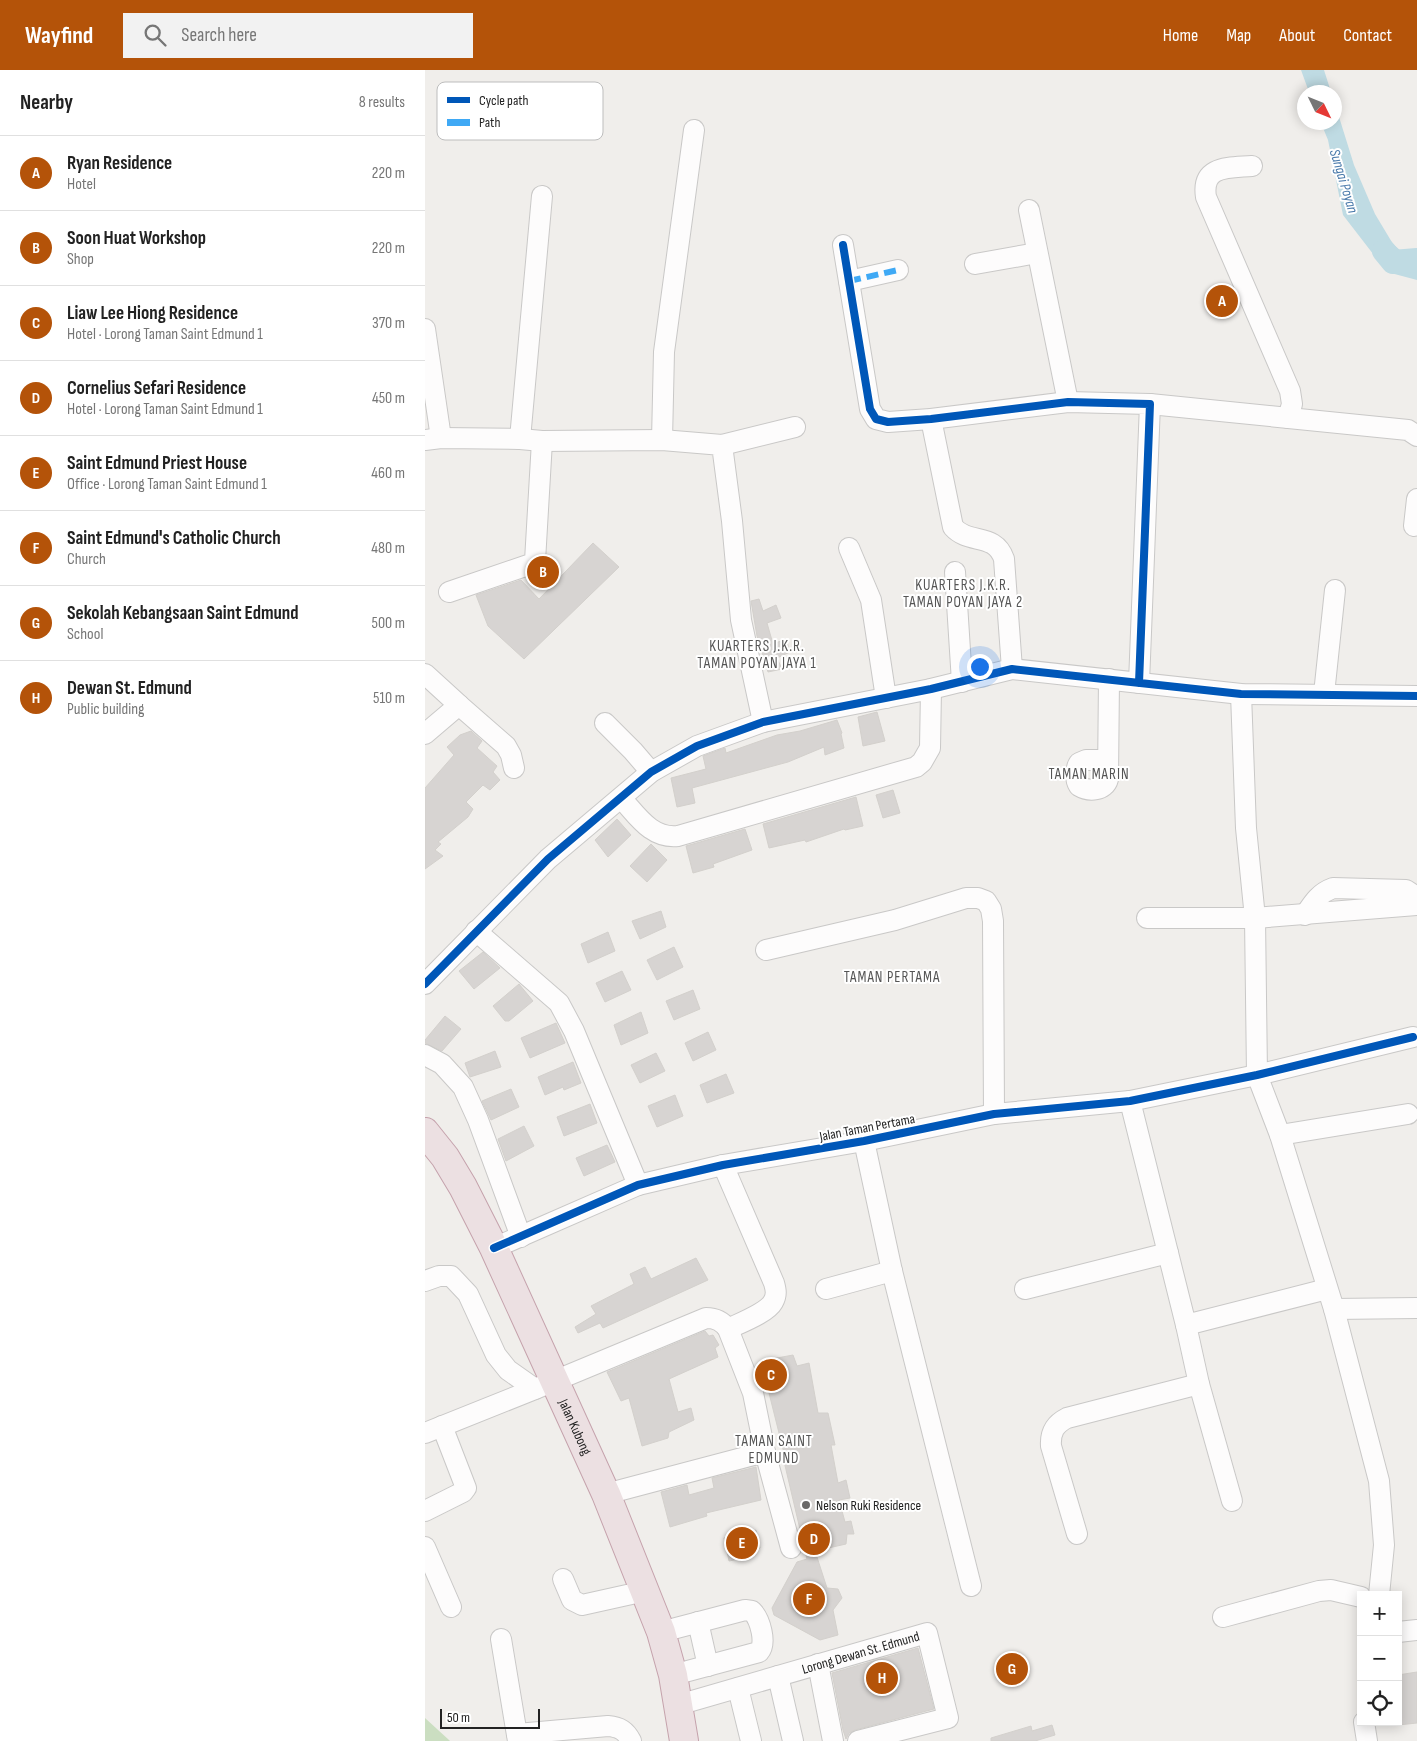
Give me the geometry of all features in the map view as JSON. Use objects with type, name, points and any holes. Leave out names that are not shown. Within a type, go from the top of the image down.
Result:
[{"type":"highway","name":"Jalan Kubong","points":[[425,1132],[445,1157],[454,1172],[494,1248],[545,1385],[606,1494],[661,1632],[673,1675],[684,1741]]},
{"type":"street","points":[[662,440],[664,352],[695,130]]},
{"type":"street","points":[[1252,166],[1223,168],[1214,172],[1208,179],[1205,188],[1206,197],[1290,391],[1292,404],[1288,418]]},
{"type":"street","points":[[520,439],[542,196]]},
{"type":"street","points":[[1029,210],[1068,402]]},
{"type":"street","points":[[843,245],[872,414],[876,419],[888,422],[931,419],[1068,402],[1150,404],[1408,430],[1417,436]]},
{"type":"street","points":[[975,264],[1037,253]]},
{"type":"street","points":[[849,281],[898,270]]},
{"type":"street","points":[[425,328],[433,439],[520,439],[541,441],[662,440],[722,445],[795,427]]},
{"type":"street","points":[[1139,683],[1150,404]]},
{"type":"street","points":[[931,419],[953,527],[964,535],[997,545],[1001,551],[1011,669]]},
{"type":"street","points":[[449,592],[535,561],[541,441]]},
{"type":"street","points":[[722,445],[732,521],[741,620],[763,722]]},
{"type":"street","points":[[1414,526],[1417,498]]},
{"type":"street","points":[[849,548],[871,600],[886,698]]},
{"type":"street","points":[[955,572],[962,682]]},
{"type":"street","points":[[1326,681],[1335,590]]},
{"type":"street","points":[[425,984],[548,859],[651,772],[697,746],[763,722],[931,689],[1011,669],[1241,694],[1326,681],[1417,696]]},
{"type":"street","points":[[425,674],[506,746],[511,755],[514,768]]},
{"type":"street","points":[[1108,760],[1109,679]]},
{"type":"street","points":[[621,798],[657,834],[667,837],[916,767],[922,762],[930,748],[931,689]]},
{"type":"street","points":[[1241,694],[1246,828],[1255,918],[1257,1075],[1280,1135],[1334,1309],[1379,1481],[1385,1546],[1379,1591]]},
{"type":"street","points":[[425,734],[459,706]]},
{"type":"street","points":[[605,723],[651,772]]},
{"type":"street","points":[[1305,915],[1318,896],[1324,891],[1333,888],[1406,890],[1417,897]]},
{"type":"street","points":[[767,950],[895,920],[966,898],[978,898],[986,901],[991,909],[993,922],[994,1114]]},
{"type":"street","points":[[1147,918],[1255,918],[1417,905]]},
{"type":"street","points":[[476,931],[559,1003],[574,1031],[638,1185]]},
{"type":"street","name":"Jalan Taman Pertama","points":[[494,1248],[638,1185],[723,1165],[864,1141],[994,1114],[1130,1101],[1257,1075],[1413,1037]]},
{"type":"street","points":[[425,1055],[442,1064],[463,1087],[478,1120],[521,1237]]},
{"type":"street","points":[[1130,1101],[1199,1384],[1233,1501]]},
{"type":"street","points":[[1280,1135],[1407,1114]]},
{"type":"street","points":[[864,1141],[892,1271],[971,1586]]},
{"type":"street","points":[[723,1165],[774,1283],[776,1292],[774,1301],[768,1308],[728,1330]]},
{"type":"street","points":[[1025,1289],[1168,1253]]},
{"type":"street","points":[[826,1289],[892,1271]]},
{"type":"street","points":[[425,1281],[439,1276],[451,1276],[461,1284],[469,1294],[496,1355],[508,1370],[545,1385]]},
{"type":"street","points":[[1186,1325],[1327,1289]]},
{"type":"street","points":[[1334,1309],[1417,1308]]},
{"type":"street","points":[[425,1511],[463,1492],[466,1488],[465,1482],[433,1430],[706,1318],[715,1318],[723,1322],[728,1330],[753,1393],[765,1452],[791,1548]]},
{"type":"street","points":[[1077,1534],[1051,1446],[1050,1437],[1053,1428],[1067,1418],[1199,1384]]},
{"type":"street","points":[[606,1494],[765,1452]]},
{"type":"street","points":[[425,1547],[451,1608]]},
{"type":"street","points":[[563,1579],[572,1600],[582,1605],[645,1591]]},
{"type":"street","points":[[1223,1618],[1319,1591],[1331,1590],[1357,1596]]},
{"type":"street","points":[[661,1632],[749,1610],[755,1614],[761,1634],[763,1646],[759,1652],[673,1675]]},
{"type":"street","points":[[698,1622],[709,1666]]},
{"type":"street","points":[[1402,1632],[1417,1630]]},
{"type":"street","name":"Lorong Dewan St. Edmund","points":[[678,1705],[927,1633],[948,1718],[858,1741]]},
{"type":"street","points":[[501,1639],[517,1737],[608,1726],[617,1727],[624,1731],[631,1741]]},
{"type":"street","points":[[818,1664],[833,1741]]},
{"type":"street","points":[[778,1676],[793,1741]]},
{"type":"street","points":[[738,1688],[751,1741]]},
{"type":"street","points":[[1365,1726],[1367,1741]]},
{"type":"green space","points":[[425,1718],[449,1740],[450,1741],[425,1741]]},
{"type":"water","points":[[1301,70],[1324,70],[1329,85],[1306,85]]},
{"type":"water","points":[[1342,126],[1354,165],[1375,214],[1393,244],[1417,265],[1417,280],[1387,272],[1343,215],[1328,140],[1324,130],[1342,130]]},
{"type":"building","points":[[593,543],[619,567],[524,659],[488,626],[476,595],[521,580],[539,599]]},
{"type":"building","points":[[759,599],[763,611],[776,605],[781,618],[767,623],[773,644],[786,639],[790,652],[777,658],[782,669],[768,672],[757,636],[751,601]]},
{"type":"building","points":[[877,712],[885,741],[863,746],[858,717]]},
{"type":"building","points":[[837,720],[842,733],[844,748],[825,755],[824,747],[788,762],[692,788],[695,803],[677,807],[671,778],[706,769],[703,756],[725,748],[726,753],[777,735],[800,731]]},
{"type":"building","points":[[471,731],[482,741],[477,748],[497,766],[493,772],[500,780],[490,790],[483,785],[466,802],[473,809],[468,817],[438,842],[441,844],[435,850],[443,856],[425,869],[425,788],[454,755],[447,747],[460,735]]},
{"type":"building","points":[[893,790],[900,813],[883,818],[876,795]]},
{"type":"building","points":[[856,797],[863,826],[844,829],[806,842],[805,840],[769,848],[763,824]]},
{"type":"building","points":[[617,819],[631,835],[608,857],[595,840]]},
{"type":"building","points":[[745,829],[752,850],[713,864],[714,867],[693,873],[686,846]]},
{"type":"building","points":[[651,844],[667,860],[647,882],[630,866]]},
{"type":"building","points":[[661,911],[666,927],[640,939],[632,921]]},
{"type":"building","points":[[608,932],[615,951],[588,963],[581,944]]},
{"type":"building","points":[[674,947],[683,967],[657,980],[647,960]]},
{"type":"building","points":[[483,952],[500,968],[474,989],[459,971]]},
{"type":"building","points":[[622,971],[631,990],[605,1002],[596,983]]},
{"type":"building","points":[[519,984],[533,1001],[509,1021],[505,1021],[493,1006]]},
{"type":"building","points":[[693,990],[700,1009],[674,1020],[666,1001]]},
{"type":"building","points":[[641,1012],[648,1033],[621,1045],[614,1025]]},
{"type":"building","points":[[445,1016],[461,1029],[442,1051],[425,1043],[425,1040]]},
{"type":"building","points":[[556,1023],[565,1043],[530,1058],[521,1038]]},
{"type":"building","points":[[708,1032],[716,1050],[693,1061],[685,1043]]},
{"type":"building","points":[[495,1051],[501,1067],[470,1077],[465,1063]]},
{"type":"building","points":[[656,1053],[665,1071],[640,1083],[631,1065]]},
{"type":"building","points":[[573,1062],[581,1083],[564,1090],[563,1087],[545,1095],[538,1077]]},
{"type":"building","points":[[726,1074],[734,1093],[707,1103],[700,1085]]},
{"type":"building","points":[[511,1089],[519,1107],[491,1120],[482,1101]]},
{"type":"building","points":[[675,1095],[683,1116],[657,1127],[648,1106]]},
{"type":"building","points":[[590,1104],[597,1123],[564,1136],[557,1117]]},
{"type":"building","points":[[524,1126],[534,1146],[506,1161],[498,1139]]},
{"type":"building","points":[[607,1145],[615,1162],[584,1176],[576,1158]]},
{"type":"building","points":[[696,1258],[708,1280],[603,1328],[600,1323],[578,1333],[575,1327],[596,1314],[591,1306],[634,1284],[630,1274],[645,1267],[651,1279]]},
{"type":"building","points":[[705,1331],[709,1336],[713,1335],[719,1345],[715,1348],[718,1357],[669,1379],[678,1412],[691,1408],[694,1420],[669,1432],[668,1438],[642,1446],[629,1398],[621,1401],[607,1372]]},
{"type":"building","points":[[793,1355],[797,1366],[809,1363],[818,1413],[828,1413],[835,1445],[831,1445],[838,1483],[846,1480],[850,1498],[839,1500],[845,1522],[851,1521],[854,1534],[847,1534],[846,1544],[815,1551],[827,1588],[838,1589],[842,1598],[833,1610],[838,1635],[820,1640],[774,1615],[772,1608],[797,1562],[807,1559],[783,1457],[785,1457],[761,1361]]},
{"type":"building","points":[[756,1467],[761,1500],[706,1513],[707,1516],[670,1527],[661,1492],[687,1485],[689,1495],[714,1488],[712,1478]]},
{"type":"building","points":[[756,1530],[760,1548],[742,1553],[743,1558],[729,1561],[724,1538]]},
{"type":"building","points":[[918,1648],[934,1709],[855,1730],[849,1733],[846,1739],[832,1673]]},
{"type":"building","points":[[1417,1672],[1417,1723],[1402,1725],[1402,1674]]},
{"type":"building","points":[[1052,1725],[1055,1735],[1035,1741],[991,1741],[991,1738],[1031,1726],[1032,1731]]},
{"type":"waterway","name":"Sungai Poyan","points":[[1384,251],[1393,262],[1417,260]]},
{"type":"marked path","points":[[849,281],[898,270]]},
{"type":"cycle path","points":[[843,245],[870,409],[876,419],[888,422],[931,419],[1068,402],[1150,404],[1139,683]]},
{"type":"cycle path","points":[[425,984],[548,859],[651,772],[697,746],[763,722],[931,689],[1012,669],[1241,694],[1417,696]]},
{"type":"cycle path","points":[[494,1248],[638,1185],[723,1165],[864,1141],[994,1114],[1130,1101],[1257,1075],[1413,1037]]},
{"type":"place","name":"Ryan Residence","points":[[1222,301]]},
{"type":"place","name":"Soon Huat Workshop","points":[[543,572]]},
{"type":"place","name":"Liaw Lee Hiong Residence","points":[[771,1375]]},
{"type":"place","name":"Nelson Ruki Residence","points":[[806,1505]]},
{"type":"place","name":"Cornelius Sefari Residence","points":[[814,1539]]},
{"type":"place","name":"Saint Edmund Priest House","points":[[742,1543]]},
{"type":"place","name":"Saint Edmund's Catholic Church","points":[[809,1599]]},
{"type":"place","name":"Sekolah Kebangsaan Saint Edmund","points":[[1012,1669]]},
{"type":"place","name":"Dewan St. Edmund","points":[[882,1678]]},
{"type":"district","name":"KUARTERS J.K.R. TAMAN POYAN JAYA 2","points":[[963,594]]},
{"type":"district","name":"KUARTERS J.K.R. TAMAN POYAN JAYA 1","points":[[757,654]]},
{"type":"district","name":"TAMAN MARIN","points":[[1089,774]]},
{"type":"district","name":"TAMAN PERTAMA","points":[[892,977]]},
{"type":"district","name":"TAMAN SAINT EDMUND","points":[[774,1450]]}]
